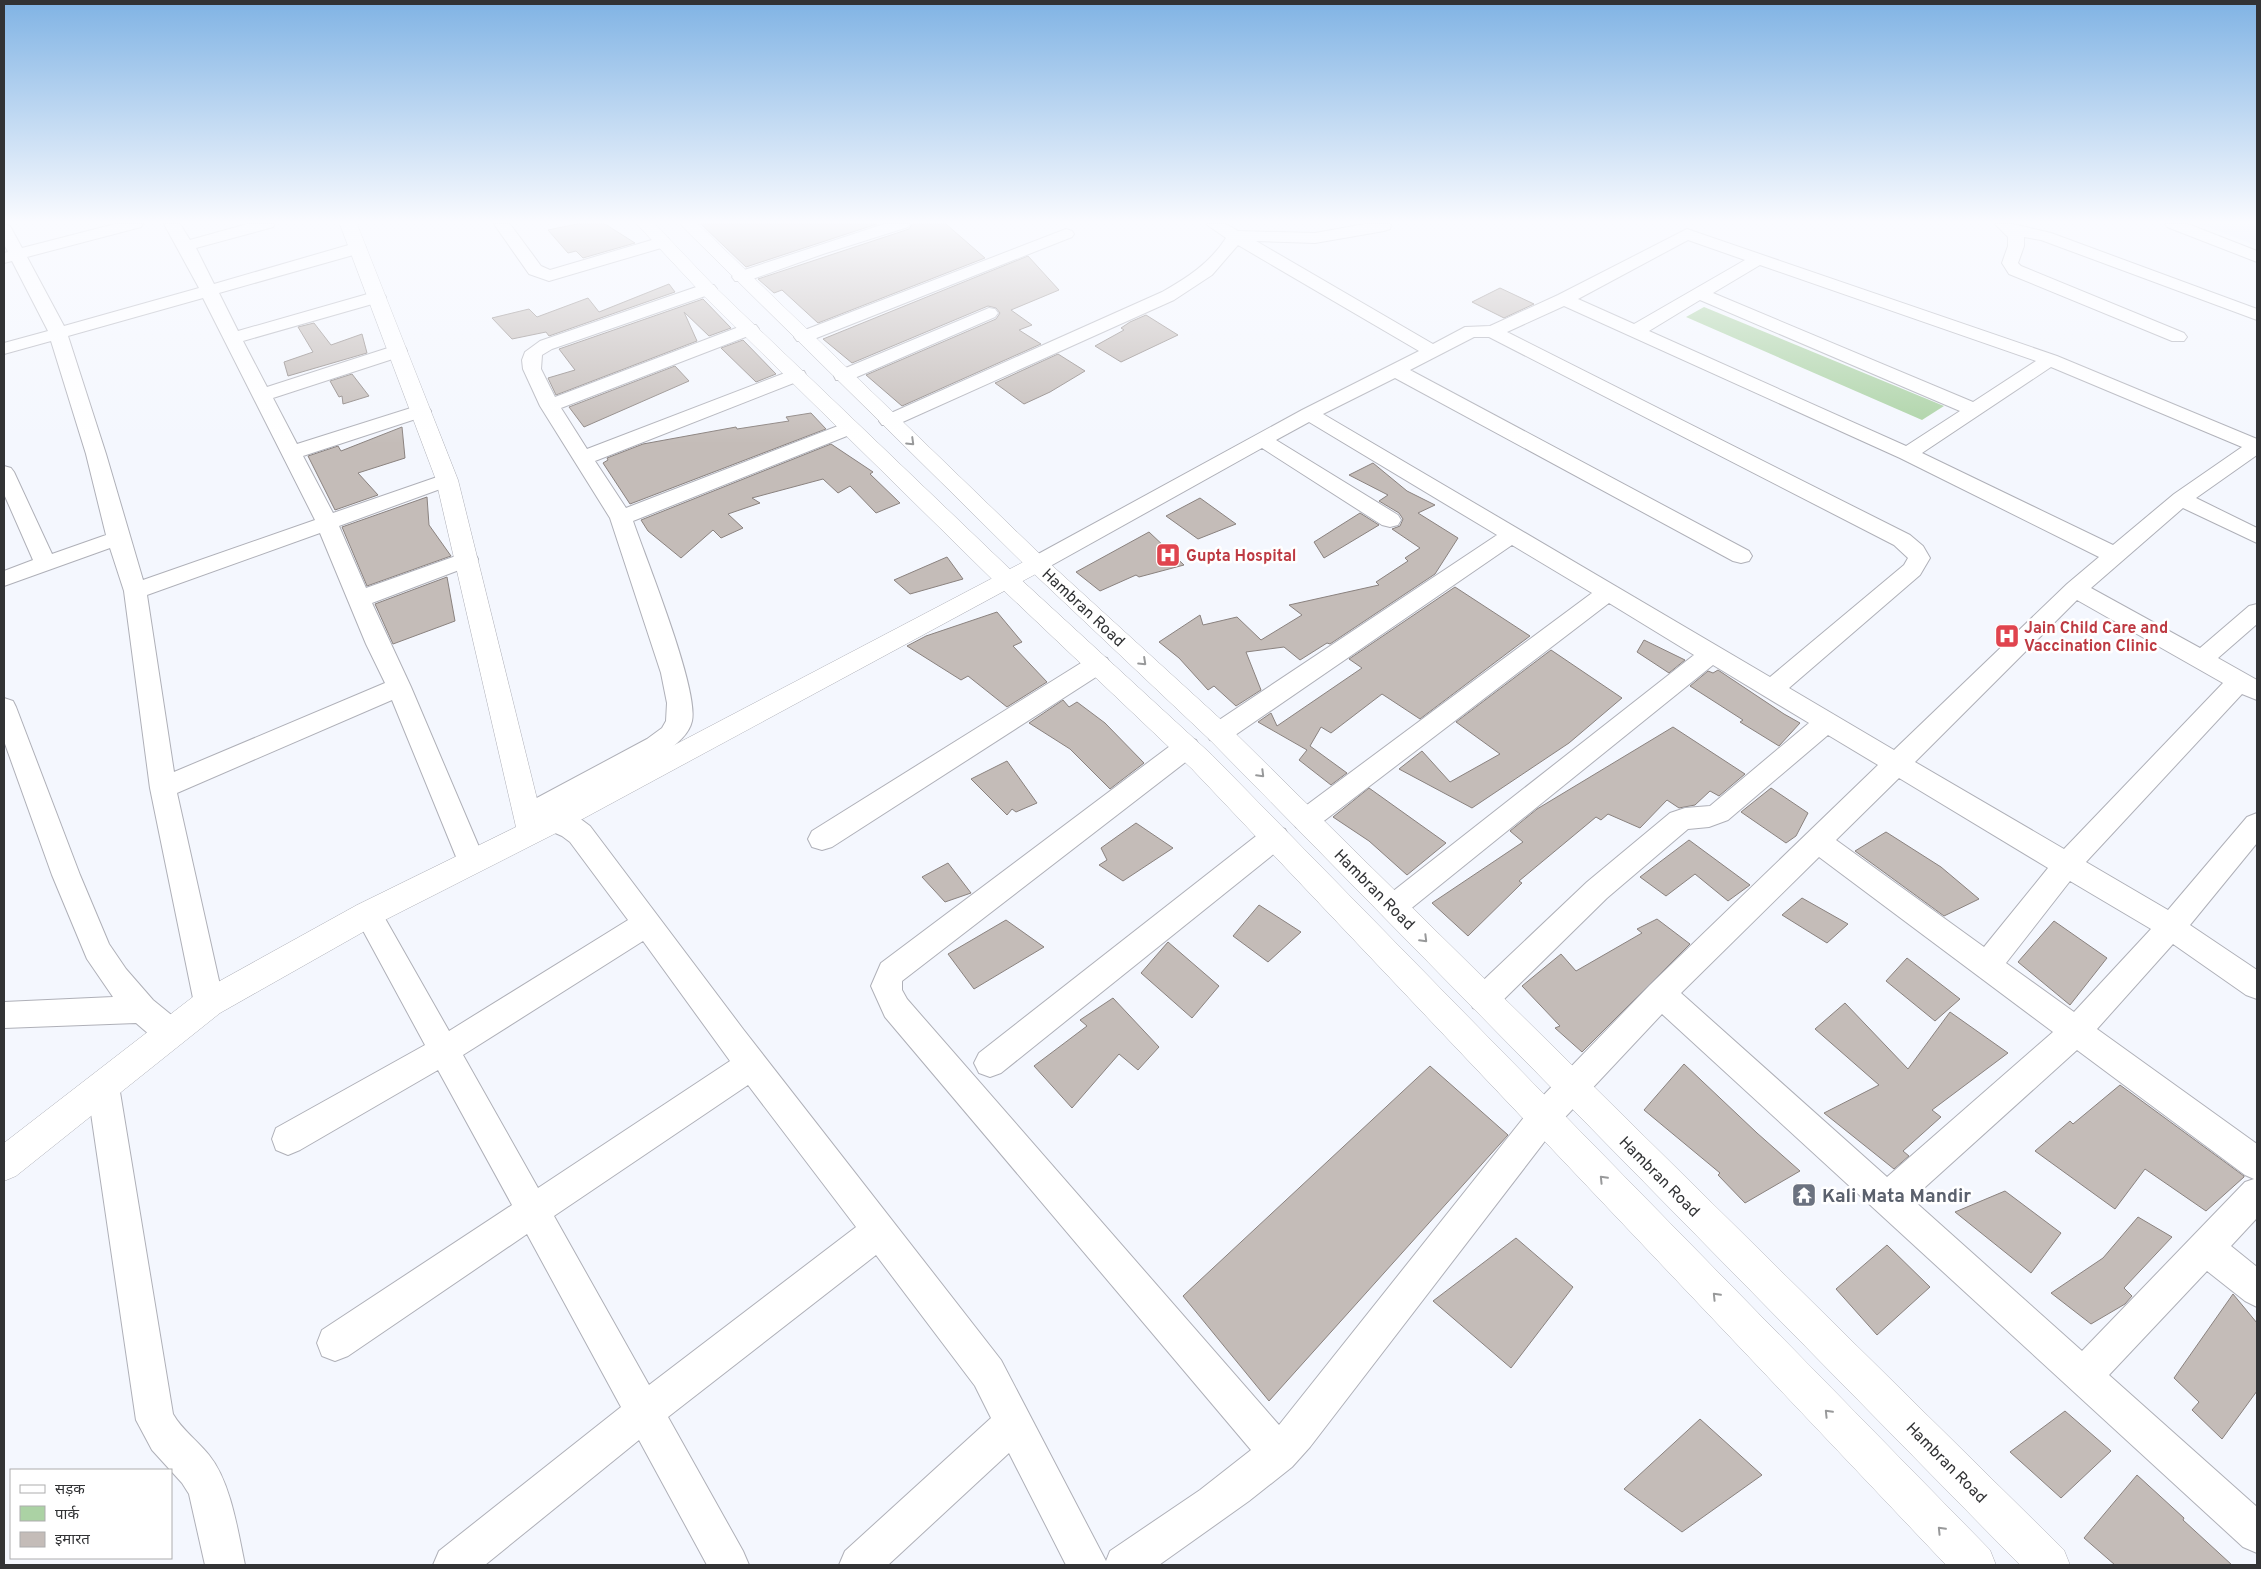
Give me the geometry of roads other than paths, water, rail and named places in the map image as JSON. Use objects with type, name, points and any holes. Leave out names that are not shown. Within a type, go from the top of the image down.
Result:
[{"type":"main road","points":[[377,297],[447,480],[467,559],[543,816]]},
{"type":"main road","name":"Hambran Road","points":[[717,297],[1007,580],[1187,747],[1975,1565]]},
{"type":"main road","name":"Hambran Road","points":[[762,297],[1037,564],[1219,733],[2049,1565]]},
{"type":"main road","points":[[4,1164],[169,1032],[209,1003],[368,914],[471,861],[543,816],[600,795],[1037,564]]},
{"type":"street","points":[[36,297],[58,333],[96,454],[134,591],[163,788],[209,1003]]},
{"type":"street","points":[[4,348],[186,297]]},
{"type":"street","points":[[211,297],[327,523],[399,687],[471,861]]},
{"type":"street","points":[[233,338],[376,297]]},
{"type":"street","points":[[543,816],[671,735],[679,722],[679,703],[673,672],[621,518],[550,406],[532,370],[531,360],[534,352],[546,345],[684,297]]},
{"type":"street","points":[[803,337],[905,297]]},
{"type":"street","points":[[889,421],[1165,297]]},
{"type":"street","points":[[1341,297],[1434,351]]},
{"type":"street","points":[[1493,332],[1567,297]]},
{"type":"street","points":[[1634,331],[1694,297]]},
{"type":"street","points":[[1708,297],[1973,409]]},
{"type":"street","points":[[1872,297],[2050,360],[2257,446]]},
{"type":"street","points":[[2082,297],[2178,336]]},
{"type":"street","points":[[2211,297],[2257,314]]},
{"type":"street","points":[[1564,299],[1907,454],[2114,555]]},
{"type":"street","points":[[844,376],[989,313]]},
{"type":"street","points":[[550,406],[750,329]]},
{"type":"street","points":[[1037,564],[1309,414],[1471,331],[1493,332],[1902,540],[1915,551],[1919,558],[1912,570],[1770,690]]},
{"type":"street","points":[[262,395],[398,351]]},
{"type":"street","points":[[1907,454],[2050,360]]},
{"type":"street","points":[[1395,370],[1741,556]]},
{"type":"street","points":[[583,458],[797,375]]},
{"type":"street","points":[[291,453],[421,411]]},
{"type":"street","points":[[1309,414],[2171,927],[2257,986]]},
{"type":"street","points":[[621,518],[850,428]]},
{"type":"street","points":[[1262,440],[1390,520]]},
{"type":"street","points":[[1125,1565],[1233,1491],[1278,1454],[1297,1434],[1544,1118],[1661,994],[2074,589],[2181,499],[2257,446]]},
{"type":"street","points":[[4,472],[46,564]]},
{"type":"street","points":[[134,591],[447,480]]},
{"type":"street","points":[[2181,499],[2257,536]]},
{"type":"street","points":[[1219,733],[1512,535]]},
{"type":"street","points":[[4,579],[118,538]]},
{"type":"street","points":[[359,599],[467,559]]},
{"type":"street","points":[[1987,966],[2066,865],[2249,686],[2074,589]]},
{"type":"street","points":[[1306,820],[1608,592]]},
{"type":"street","points":[[2202,660],[2257,612]]},
{"type":"street","points":[[1393,907],[1710,654]]},
{"type":"street","points":[[822,839],[1098,664]]},
{"type":"street","points":[[163,788],[399,687]]},
{"type":"street","points":[[4,707],[66,875],[97,950],[115,978],[142,1009],[169,1032]]},
{"type":"street","points":[[1484,999],[1597,890],[1680,820],[1690,817],[1708,818],[1719,812],[1826,723]]},
{"type":"street","points":[[1187,747],[891,972],[886,979],[885,986],[896,1008],[1278,1454]]},
{"type":"street","points":[[543,816],[572,828],[580,834],[751,1065],[880,1230],[988,1373],[1087,1565]]},
{"type":"street","points":[[1888,1198],[2076,1032],[2171,927],[2257,824]]},
{"type":"street","points":[[990,1063],[1275,837]]},
{"type":"street","points":[[1816,841],[2257,1164]]},
{"type":"street","points":[[368,914],[729,1565]]},
{"type":"street","points":[[288,1139],[443,1051],[646,924]]},
{"type":"street","points":[[1661,994],[2257,1533]]},
{"type":"street","points":[[4,1016],[142,1009]]},
{"type":"street","points":[[335,1343],[751,1065]]},
{"type":"street","points":[[103,1086],[155,1420],[164,1437],[196,1468],[207,1488],[225,1565]]},
{"type":"street","points":[[2083,1376],[2257,1194]]},
{"type":"street","points":[[453,1565],[644,1412],[880,1230]]},
{"type":"street","points":[[2207,1248],[2257,1289]]},
{"type":"street","points":[[859,1565],[1014,1423]]},
{"type":"place","name":"Gupta Hospital","points":[[1168,555]]},
{"type":"place","name":"Jain Child Care and Vaccination Clinic","points":[[2007,636]]},
{"type":"place","name":"Kali Mata Mandir","points":[[1804,1195]]}]
